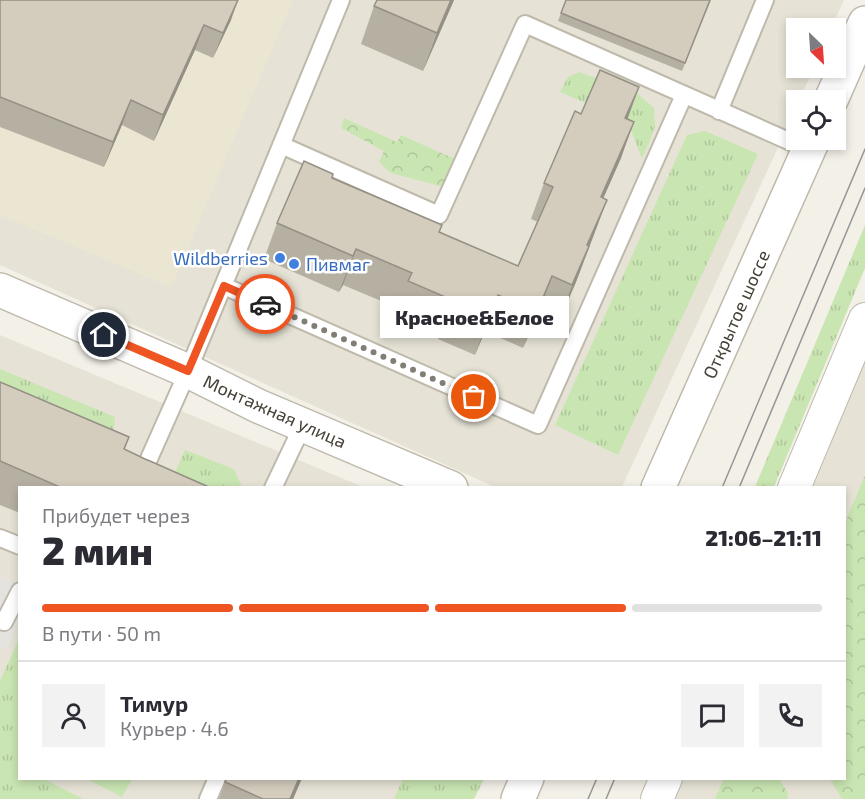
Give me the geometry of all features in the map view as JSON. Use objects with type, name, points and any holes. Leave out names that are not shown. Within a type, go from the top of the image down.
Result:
[{"type":"street","points":[[835,90],[865,23]]},
{"type":"street","name":"Открытое шоссе","points":[[659,486],[809,150]]},
{"type":"street","name":"Монтажная улица","points":[[0,290],[188,371],[258,406],[446,486]]},
{"type":"street","points":[[795,486],[865,319]]},
{"type":"street","points":[[518,799],[526,780]]},
{"type":"street","points":[[657,799],[665,780]]},
{"type":"lane","points":[[137,486],[224,286],[341,0]]},
{"type":"lane","points":[[719,111],[765,0]]},
{"type":"lane","points":[[281,145],[439,215],[525,24],[719,111],[786,136]]},
{"type":"lane","points":[[224,286],[538,424],[684,95]]},
{"type":"lane","points":[[274,486],[303,425]]},
{"type":"lane","points":[[0,538],[18,545]]},
{"type":"lane","points":[[0,621],[4,622],[18,595]]},
{"type":"lane","points":[[208,799],[216,780]]},
{"type":"shaded area","points":[[0,0],[844,0],[836,18],[786,18],[786,78],[809,78],[804,90],[786,90],[786,130],[622,486],[493,486],[0,265]]},
{"type":"shaded area","points":[[0,0],[293,0],[171,287],[0,215]]},
{"type":"shaded area","points":[[865,334],[865,799],[667,799],[676,780],[846,780],[846,486],[800,486]]},
{"type":"shaded area","points":[[0,335],[361,486],[18,486],[18,780],[477,780],[468,799],[0,799]]},
{"type":"shaded area","points":[[0,577],[18,585],[18,623],[6,650],[0,648]]},
{"type":"green space","points":[[579,72],[638,94],[654,108],[655,128],[642,159],[625,120],[560,92],[568,77]]},
{"type":"green space","points":[[344,118],[397,142],[401,135],[455,159],[444,187],[391,173],[379,162],[384,151],[341,128]]},
{"type":"green space","points":[[705,131],[758,154],[618,455],[555,425],[687,135]]},
{"type":"green space","points":[[865,225],[865,268],[774,486],[755,486]]},
{"type":"green space","points":[[0,369],[115,417],[111,456],[0,408]]},
{"type":"green space","points":[[185,450],[234,469],[242,486],[169,486]]},
{"type":"green space","points":[[865,475],[865,799],[842,799],[831,780],[846,780],[846,521]]},
{"type":"green space","points":[[18,641],[18,780],[46,780],[83,799],[0,799],[0,681]]},
{"type":"green space","points":[[89,780],[131,780],[122,797]]},
{"type":"green space","points":[[402,780],[484,780],[474,799],[394,799]]},
{"type":"green space","points":[[723,780],[780,780],[788,793],[787,799],[715,799]]},
{"type":"building","points":[[0,0],[238,0],[223,33],[204,25],[163,115],[131,100],[113,142],[0,97]]},
{"type":"building","points":[[377,0],[451,0],[437,33],[374,6]]},
{"type":"building","points":[[566,0],[710,0],[685,63],[561,13]]},
{"type":"building","points":[[600,70],[639,87],[625,118],[634,122],[601,197],[607,200],[572,285],[552,276],[537,312],[498,295],[488,319],[408,281],[412,273],[356,249],[353,256],[277,223],[304,161],[333,174],[332,178],[442,225],[439,232],[518,266],[553,187],[544,183],[575,111],[581,114]]},
{"type":"building","points":[[0,382],[129,437],[124,449],[206,486],[57,486],[0,461]]},
{"type":"building","points":[[226,780],[298,780],[290,799],[263,799],[225,782]]},
{"type":"tram line","points":[[723,486],[865,149]]},
{"type":"tram line","points":[[740,486],[865,188]]},
{"type":"tram line","points":[[588,799],[596,780]]},
{"type":"tram line","points":[[606,799],[614,780]]},
{"type":"way so far","points":[[265,304],[474,397]]},
{"type":"place","name":"Wildberries","points":[[280,258]]},
{"type":"place","name":"Пивмаг","points":[[294,264]]},
{"type":"place","name":"Красное&Белое","points":[[474,397]]},
{"type":"route","points":[[104,335],[188,371],[224,286],[265,304]]}]
